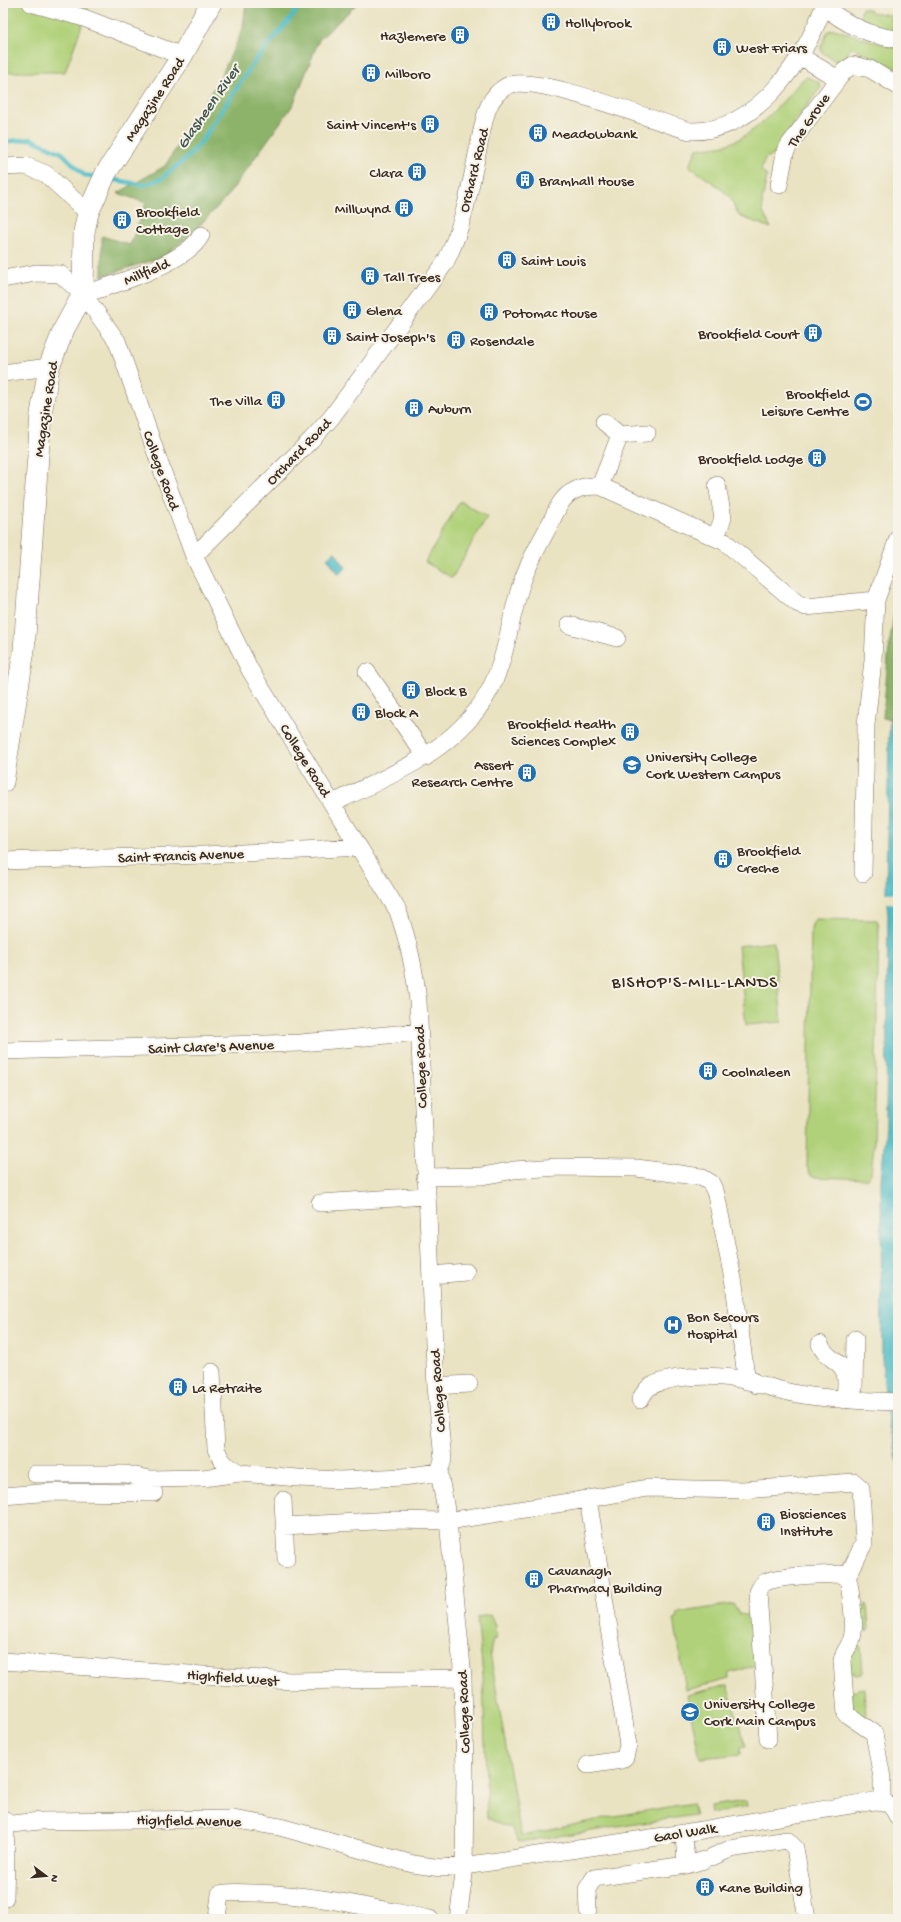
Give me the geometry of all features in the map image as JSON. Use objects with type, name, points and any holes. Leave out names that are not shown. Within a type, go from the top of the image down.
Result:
[{"type":"main road","name":"Magazine Road","points":[[3,782],[24,650],[37,451],[49,367],[64,329],[83,294],[84,232],[88,213],[106,173],[182,56],[211,3]]},
{"type":"main road","points":[[3,1823],[3,1897]]},
{"type":"street","points":[[31,3],[84,18],[182,56]]},
{"type":"street","points":[[824,4],[832,12],[865,30],[877,35],[898,39]]},
{"type":"street","name":"Orchard Road","points":[[194,556],[332,418],[444,263],[456,237],[488,108],[497,92],[508,85],[518,83],[535,84],[610,105],[686,130],[706,132],[722,127],[745,114],[778,86],[800,56],[824,4]]},
{"type":"street","name":"The Grove","points":[[800,56],[838,79]]},
{"type":"street","name":"The Grove","points":[[779,185],[785,153],[789,145],[844,71],[853,65],[870,69],[898,86]]},
{"type":"street","points":[[3,167],[26,166],[46,174],[88,213]]},
{"type":"street","name":"Millfield","points":[[83,294],[114,285],[173,260],[198,243],[201,235]]},
{"type":"street","name":"College Road","points":[[3,279],[36,273],[60,274],[83,294],[107,324],[117,341],[194,556],[250,670],[398,911],[402,924],[416,983],[426,1196],[432,1275],[436,1386],[443,1460],[439,1472],[448,1521],[463,1678],[465,1775],[464,1866],[458,1919]]},
{"type":"street","points":[[3,373],[49,367]]},
{"type":"street","points":[[604,422],[620,436],[646,432]]},
{"type":"street","points":[[600,486],[620,436]]},
{"type":"street","points":[[333,803],[426,756],[465,724],[490,691],[503,657],[521,586],[531,559],[564,499],[573,491],[586,486],[600,486],[716,537],[734,548],[797,603],[806,607],[876,600]]},
{"type":"street","points":[[716,537],[723,518],[717,486]]},
{"type":"street","points":[[863,873],[866,725],[873,660],[876,600],[898,538]]},
{"type":"street","points":[[569,625],[617,638]]},
{"type":"street","points":[[367,672],[426,756]]},
{"type":"street","name":"Saint Francis Avenue","points":[[3,861],[194,855],[359,847]]},
{"type":"street","name":"Saint Clare's Avenue","points":[[3,1051],[301,1043],[418,1032]]},
{"type":"street","points":[[426,1177],[482,1176],[514,1170],[558,1168],[637,1168],[701,1177],[711,1183],[716,1194],[734,1284],[745,1368],[747,1376],[757,1385]]},
{"type":"street","points":[[320,1203],[426,1196]]},
{"type":"street","points":[[432,1275],[466,1272]]},
{"type":"street","points":[[837,1362],[845,1359],[855,1339],[849,1400]]},
{"type":"street","points":[[820,1344],[824,1354],[837,1362],[845,1372],[849,1400]]},
{"type":"street","points":[[212,1372],[216,1449],[226,1465],[240,1473]]},
{"type":"street","points":[[640,1400],[645,1392],[652,1386],[681,1378],[713,1377],[734,1378],[801,1395],[849,1400],[893,1402]]},
{"type":"street","points":[[436,1386],[469,1384]]},
{"type":"street","points":[[35,1474],[126,1474],[150,1479],[203,1478],[240,1473],[340,1480],[403,1477],[439,1472]]},
{"type":"street","points":[[284,1526],[393,1520],[448,1521],[588,1499],[646,1488],[743,1490],[854,1482],[860,1488],[864,1543],[847,1578]]},
{"type":"street","points":[[3,1496],[52,1492],[154,1493]]},
{"type":"street","points":[[588,1499],[628,1745],[625,1757],[620,1760],[588,1765]]},
{"type":"street","points":[[283,1500],[286,1558]]},
{"type":"street","points":[[768,1739],[758,1592],[761,1586],[766,1582],[782,1578],[840,1574],[847,1578],[849,1583],[853,1629],[852,1639],[842,1655],[846,1714],[874,1734],[877,1743],[882,1778],[882,1802],[892,1806],[898,1818]]},
{"type":"street","name":"Highfield West","points":[[3,1662],[290,1681],[463,1678]]},
{"type":"street","name":"Gaol Walk","points":[[464,1866],[684,1833],[874,1801],[882,1802]]},
{"type":"street","name":"Highfield Avenue","points":[[3,1823],[56,1820],[232,1819],[280,1827],[413,1864],[441,1868],[464,1866]]},
{"type":"street","points":[[684,1833],[686,1865]]},
{"type":"street","points":[[588,1910],[587,1889],[594,1878],[686,1865],[708,1859],[730,1849],[787,1840],[795,1848],[807,1919]]},
{"type":"street","points":[[217,1919],[220,1894],[237,1892],[286,1894],[430,1919]]},
{"type":"green space","points":[[3,3],[90,3],[65,72],[3,72]]},
{"type":"green space","points":[[246,3],[358,3],[319,40],[293,105],[226,198],[188,237],[163,257],[102,276],[102,236],[130,245],[146,203],[118,193],[165,166],[221,76],[243,29]]},
{"type":"green space","points":[[862,8],[871,10],[871,12],[890,15],[889,20],[893,21],[892,32],[860,18]]},
{"type":"green space","points":[[834,29],[898,49],[898,69],[851,47],[845,59],[836,61],[824,54],[821,50],[821,46],[828,31]]},
{"type":"green space","points":[[807,77],[819,82],[821,87],[781,141],[774,155],[765,158],[761,171],[767,176],[762,201],[763,212],[771,228],[739,216],[730,197],[719,187],[689,166],[697,149],[728,144],[749,133],[769,116],[803,79]]},
{"type":"green space","points":[[460,501],[487,517],[452,578],[425,562]]},
{"type":"green space","points":[[898,589],[898,691],[897,702],[890,719],[883,718],[889,646]]},
{"type":"green space","points":[[815,919],[877,920],[879,925],[874,1145],[871,1174],[866,1179],[815,1177],[810,1174],[807,1167],[811,927]]},
{"type":"green space","points":[[774,942],[782,1022],[746,1025],[738,946]]},
{"type":"green space","points":[[733,1604],[739,1614],[754,1617],[757,1665],[730,1673],[729,1679],[686,1690],[674,1619],[677,1618],[677,1613]]},
{"type":"green space","points":[[867,1604],[869,1631],[864,1629],[861,1616],[862,1607]]},
{"type":"green space","points":[[490,1615],[495,1626],[496,1639],[493,1639],[490,1653],[522,1836],[609,1817],[692,1803],[695,1815],[519,1842],[511,1828],[487,1818],[483,1675],[477,1617]]},
{"type":"green space","points":[[857,1646],[861,1646],[863,1673],[857,1674],[850,1672],[848,1659]]},
{"type":"green space","points":[[727,1685],[746,1746],[741,1747],[741,1754],[700,1758],[687,1695]]},
{"type":"green space","points":[[864,1689],[866,1716],[856,1717],[852,1715],[851,1692]]},
{"type":"green space","points":[[746,1801],[747,1807],[711,1813],[710,1806]]},
{"type":"water","points":[[335,552],[346,568],[339,574],[327,558]]},
{"type":"water","points":[[898,691],[898,1467],[887,1414],[882,1358],[881,1182],[886,1125],[888,915],[886,893],[889,738],[890,719],[897,702]]},
{"type":"pier","points":[[884,893],[898,893],[898,903],[885,903]]},
{"type":"waterway","name":"Glasheen River","points":[[109,179],[144,185],[161,179],[189,156],[201,142],[252,65],[303,3]]},
{"type":"waterway","name":"Glasheen River","points":[[3,142],[31,139],[62,153],[84,175],[98,177]]},
{"type":"place","name":"Hollybrook","points":[[551,22]]},
{"type":"place","name":"Hazlemere","points":[[460,35]]},
{"type":"place","name":"West Friars","points":[[722,47]]},
{"type":"place","name":"Milboro","points":[[371,73]]},
{"type":"place","name":"Saint Vincent's","points":[[430,124]]},
{"type":"place","name":"Meadowbank","points":[[538,133]]},
{"type":"place","name":"Clara","points":[[417,172]]},
{"type":"place","name":"Bramhall House","points":[[525,180]]},
{"type":"place","name":"Millwynd","points":[[404,208]]},
{"type":"place","name":"Brookfield Cottage","points":[[122,220]]},
{"type":"place","name":"Saint Louis","points":[[507,260]]},
{"type":"place","name":"Tall Trees","points":[[370,276]]},
{"type":"place","name":"Glena","points":[[352,310]]},
{"type":"place","name":"Potomac House","points":[[489,312]]},
{"type":"place","name":"Brookfield Court","points":[[813,333]]},
{"type":"place","name":"Saint Joseph's","points":[[332,336]]},
{"type":"place","name":"Rosendale","points":[[456,340]]},
{"type":"place","name":"The Villa","points":[[276,400]]},
{"type":"place","name":"Brookfield Leisure Centre","points":[[863,402]]},
{"type":"place","name":"Auburn","points":[[414,408]]},
{"type":"place","name":"Brookfield Lodge","points":[[817,458]]},
{"type":"place","name":"Block B","points":[[411,690]]},
{"type":"place","name":"Block A","points":[[361,712]]},
{"type":"place","name":"Brookfield Health Sciences Complex","points":[[630,732]]},
{"type":"place","name":"University College Cork Western Campus","points":[[632,765]]},
{"type":"place","name":"Assert Research Centre","points":[[527,773]]},
{"type":"place","name":"Brookfield Creche","points":[[723,859]]},
{"type":"place","name":"Coolnaleen","points":[[708,1071]]},
{"type":"place","name":"Bon Secours Hospital","points":[[673,1325]]},
{"type":"place","name":"La Retraite","points":[[178,1387]]},
{"type":"place","name":"Biosciences Institute","points":[[766,1522]]},
{"type":"place","name":"Cavanagh Pharmacy Building","points":[[534,1579]]},
{"type":"place","name":"University College Cork Main Campus","points":[[690,1712]]},
{"type":"place","name":"Kane Building","points":[[705,1887]]},
{"type":"district","name":"BISHOP'S-MILL-LANDS","points":[[695,981]]}]
